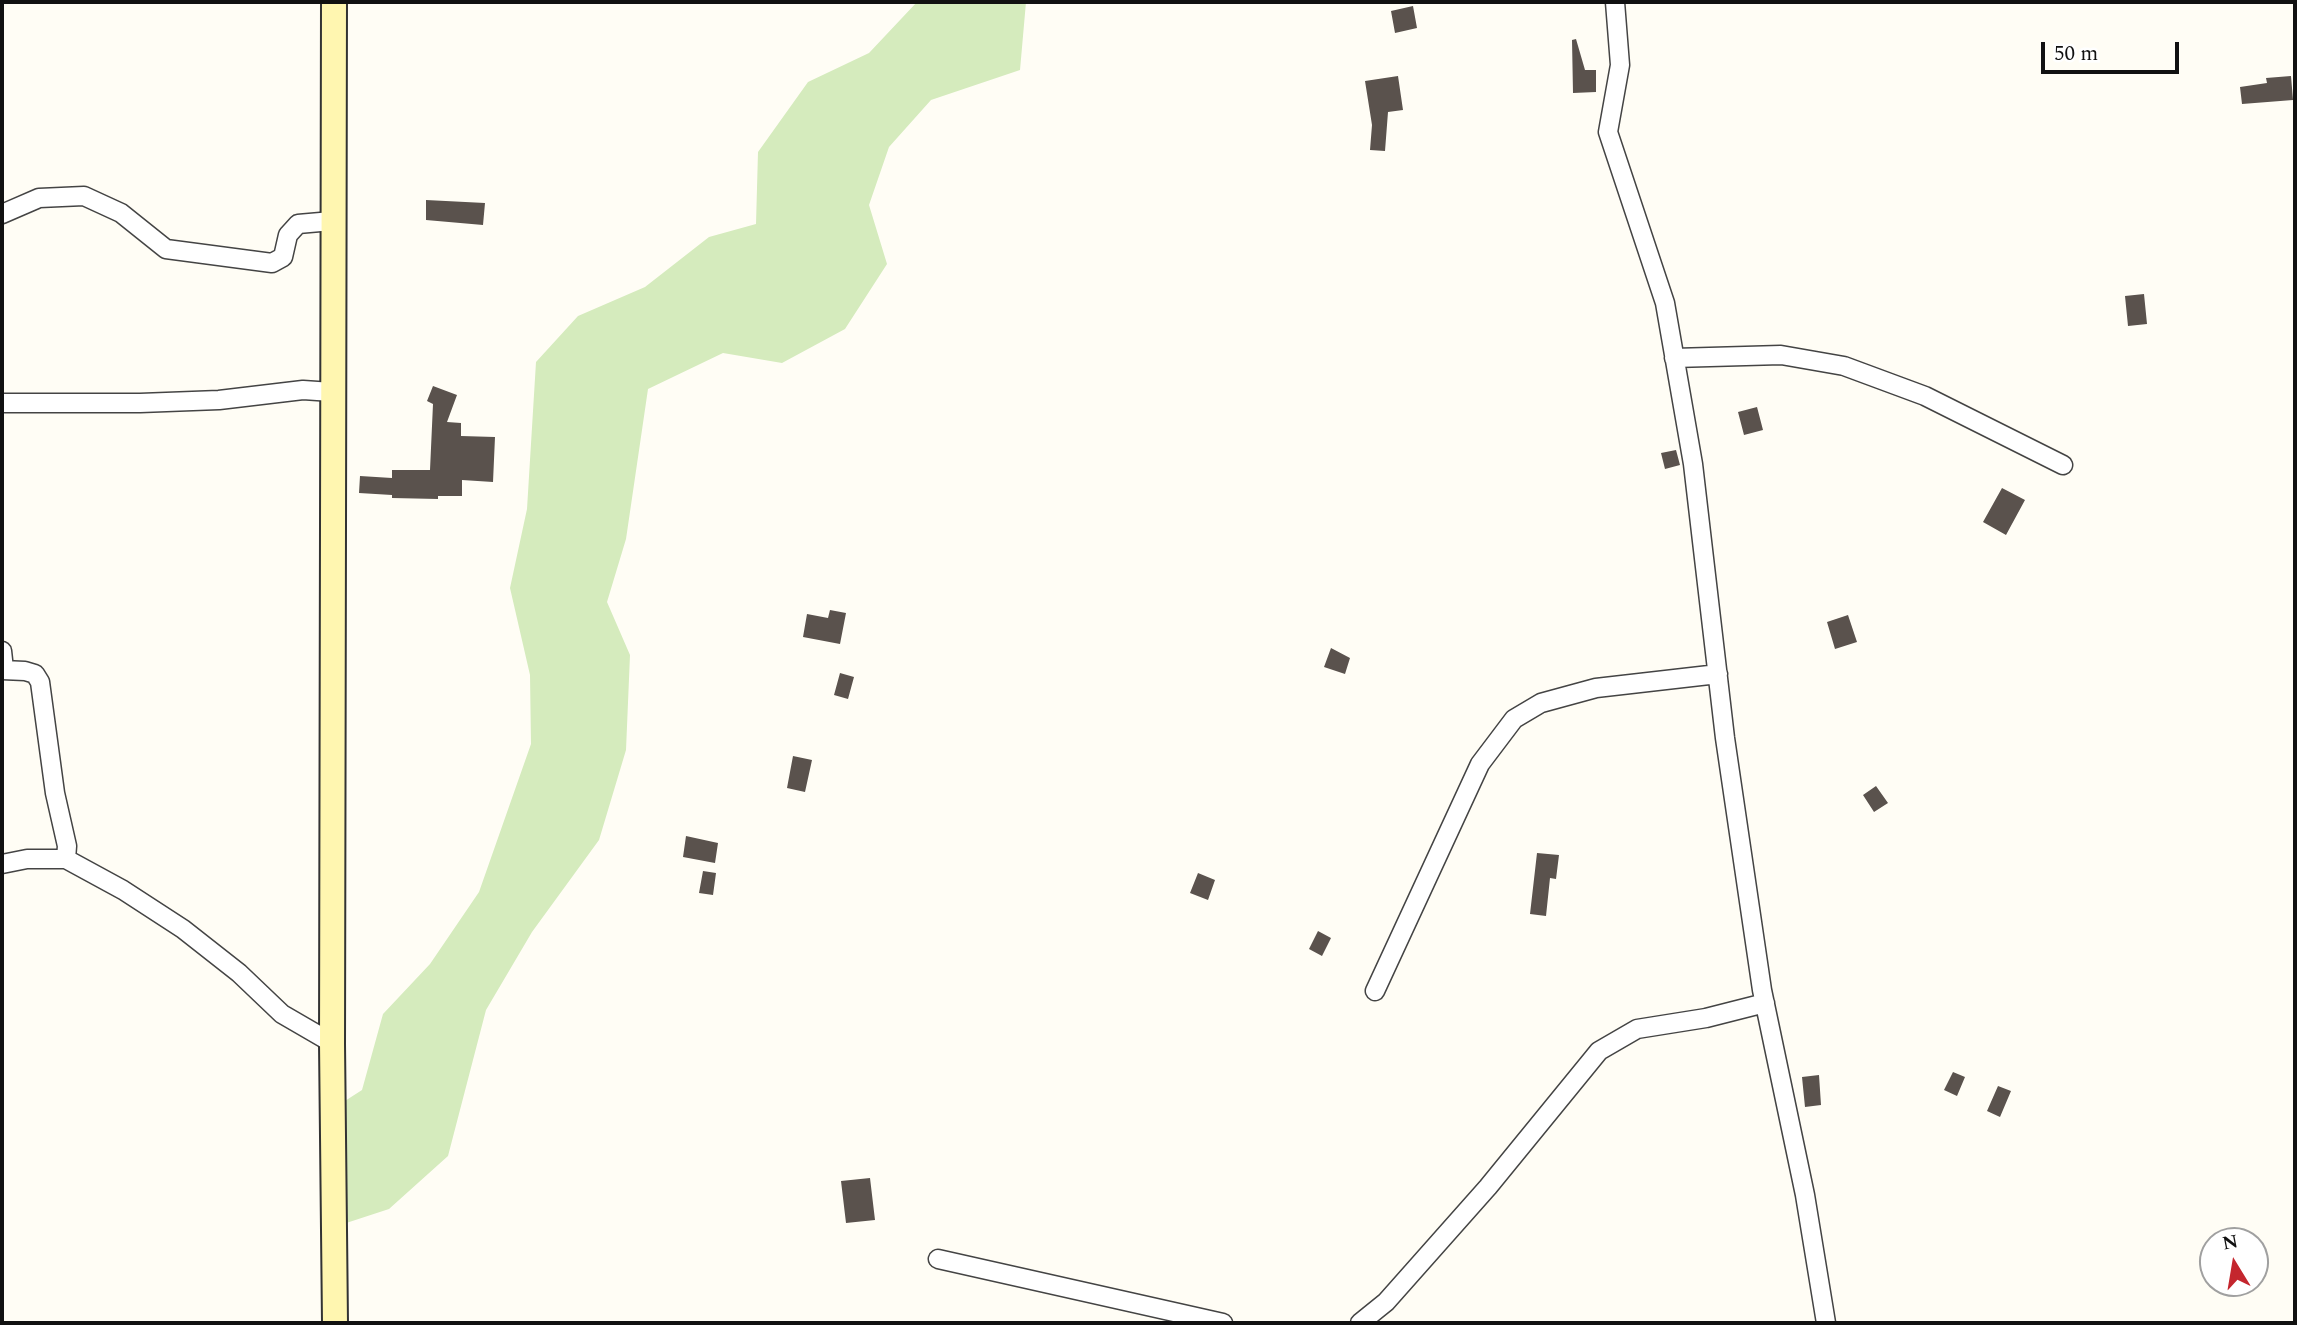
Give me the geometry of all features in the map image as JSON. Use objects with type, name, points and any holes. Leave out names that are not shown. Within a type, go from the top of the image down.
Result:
[{"type":"street","points":[[334,2],[331,1043],[335,1323]]},
{"type":"street","points":[[1615,2],[1620,65],[1608,132],[1665,303],[1693,464],[1718,674],[1765,1003],[1805,1195],[1826,1323]]},
{"type":"street","points":[[2,214],[38,198],[84,195],[121,213],[166,249],[272,262],[283,257],[288,235],[298,225],[332,221]]},
{"type":"street","points":[[1674,358],[1781,355],[1844,366],[1925,396],[2063,465]]},
{"type":"street","points":[[2,403],[140,403],[219,400],[303,390],[332,392]]},
{"type":"street","points":[[2,651],[3,670],[34,674],[43,691],[55,793],[67,846],[66,859]]},
{"type":"street","points":[[1375,991],[1479,764],[1514,719],[1541,703],[1596,688],[1718,674]]},
{"type":"street","points":[[2,864],[27,859],[66,859],[123,890],[183,929],[239,973],[282,1014],[331,1043]]},
{"type":"street","points":[[1360,1323],[1386,1302],[1488,1187],[1600,1051],[1637,1030],[1706,1018],[1765,1003]]},
{"type":"street","points":[[937,1259],[1223,1323]]},
{"type":"green space","points":[[917,2],[1026,2],[1020,70],[931,100],[889,147],[869,205],[887,264],[845,329],[782,363],[723,353],[648,389],[626,539],[607,602],[630,655],[626,750],[599,840],[532,932],[486,1010],[448,1156],[389,1209],[334,1227],[334,1108],[362,1090],[383,1014],[430,964],[479,892],[531,744],[530,675],[510,588],[527,509],[536,362],[578,316],[645,287],[709,237],[756,224],[758,152],[808,82],[869,53]]},
{"type":"building","points":[[1413,6],[1417,28],[1395,33],[1391,11]]},
{"type":"building","points":[[1576,39],[1585,70],[1596,70],[1596,92],[1573,93],[1572,40]]},
{"type":"building","points":[[1398,76],[1403,110],[1388,112],[1385,151],[1370,150],[1372,125],[1365,81]]},
{"type":"building","points":[[2291,76],[2293,100],[2242,104],[2240,87],[2267,83],[2266,78]]},
{"type":"building","points":[[426,200],[485,203],[483,225],[426,220]]},
{"type":"building","points":[[2144,294],[2147,324],[2128,326],[2125,296]]},
{"type":"building","points":[[433,386],[457,395],[447,422],[461,423],[461,436],[495,437],[493,482],[462,480],[462,496],[438,496],[438,499],[392,498],[392,495],[359,493],[360,476],[392,478],[392,470],[430,470],[433,404],[427,401]]},
{"type":"building","points":[[1757,407],[1763,430],[1744,435],[1738,412]]},
{"type":"building","points":[[1676,450],[1680,465],[1665,469],[1661,453]]},
{"type":"building","points":[[2002,488],[2025,500],[2006,535],[1983,522]]},
{"type":"building","points":[[830,610],[846,613],[840,644],[803,637],[807,614],[828,618]]},
{"type":"building","points":[[1848,615],[1857,642],[1835,649],[1827,622]]},
{"type":"building","points":[[1331,648],[1350,658],[1345,674],[1324,667]]},
{"type":"building","points":[[840,673],[854,677],[848,699],[834,695]]},
{"type":"building","points":[[793,756],[812,760],[805,792],[787,788]]},
{"type":"building","points":[[1876,786],[1888,803],[1874,812],[1863,795]]},
{"type":"building","points":[[686,836],[718,843],[715,863],[683,857]]},
{"type":"building","points":[[1537,853],[1559,855],[1556,879],[1550,878],[1546,916],[1530,914]]},
{"type":"building","points":[[703,871],[716,873],[713,895],[699,893]]},
{"type":"building","points":[[1198,873],[1215,880],[1208,900],[1190,893]]},
{"type":"building","points":[[1318,931],[1331,938],[1322,956],[1309,949]]},
{"type":"building","points":[[1953,1072],[1965,1077],[1957,1096],[1944,1090]]},
{"type":"building","points":[[1819,1075],[1821,1105],[1805,1107],[1802,1077]]},
{"type":"building","points":[[1998,1086],[2011,1091],[2000,1117],[1987,1111]]},
{"type":"building","points":[[870,1178],[875,1220],[846,1223],[841,1181]]}]
